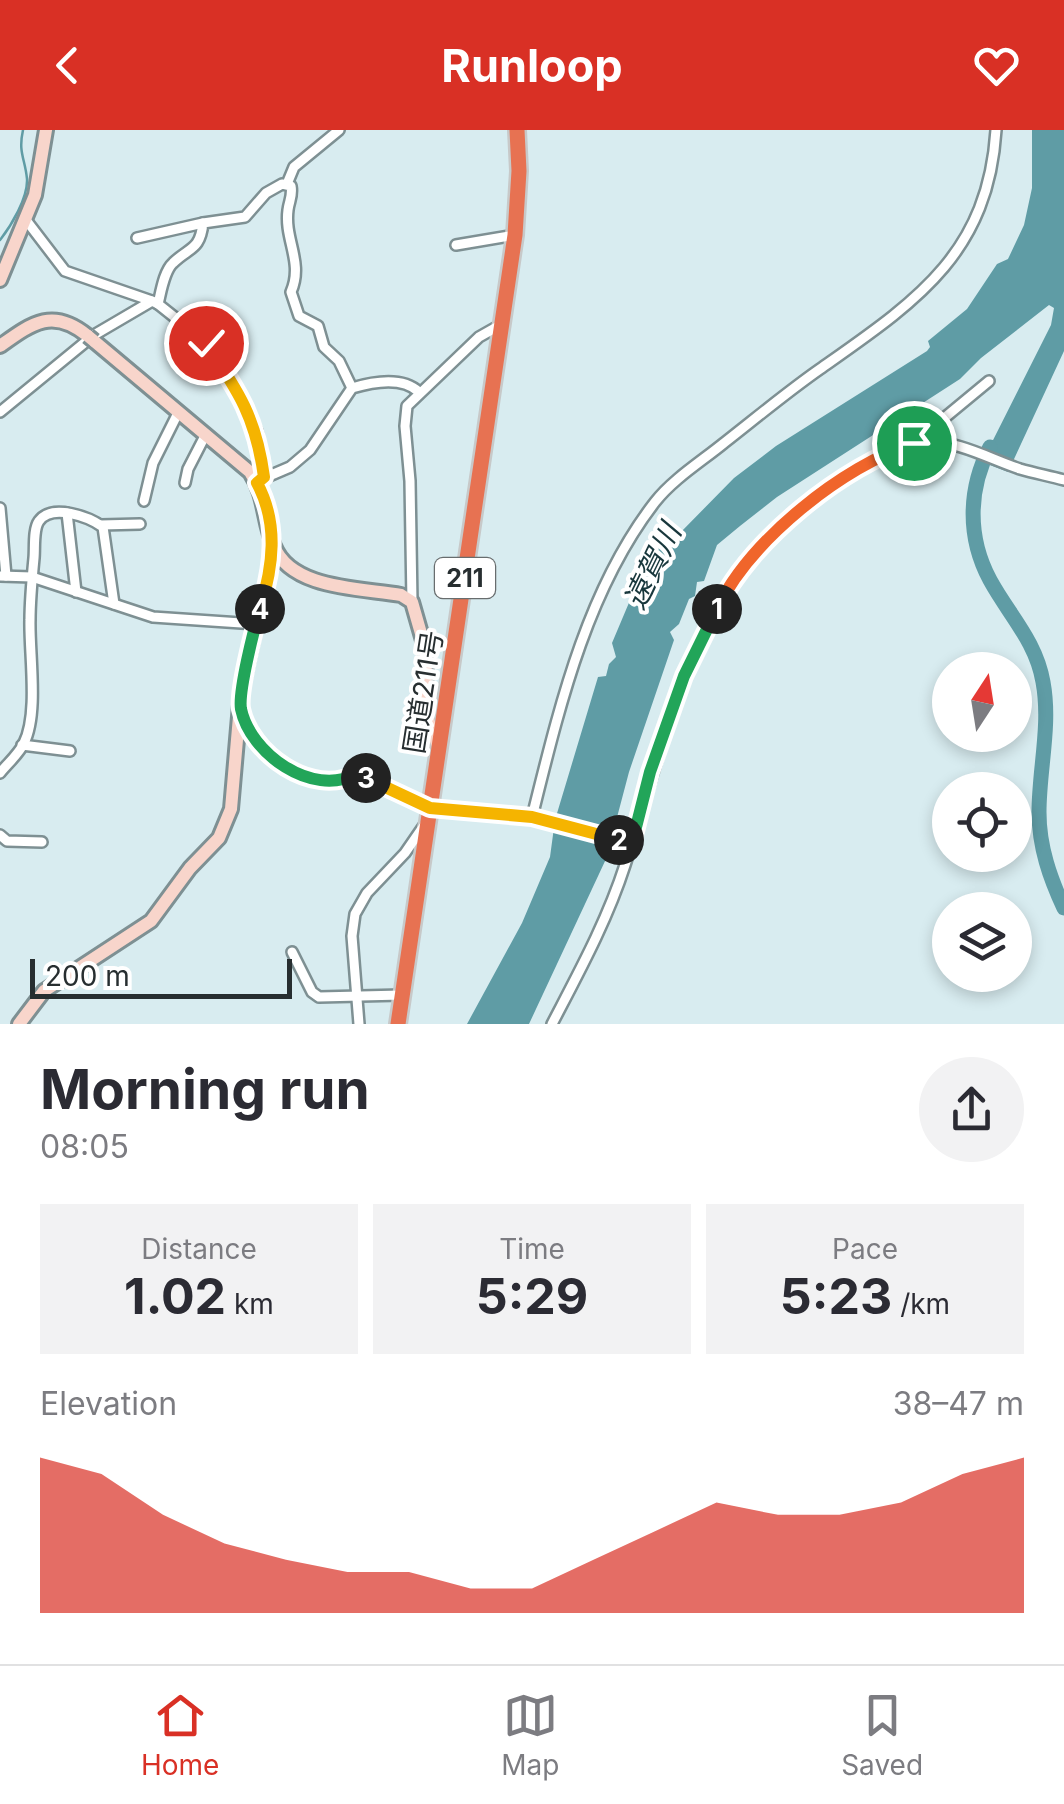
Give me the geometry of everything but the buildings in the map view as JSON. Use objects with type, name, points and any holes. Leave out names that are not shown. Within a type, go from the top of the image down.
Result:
[{"type":"highway","name":"国道211号","points":[[398,1024],[515,235],[520,171],[516,130]]},
{"type":"street","points":[[0,280],[40,177],[46,130]]},
{"type":"street","points":[[287,184],[294,167],[339,130]]},
{"type":"street","points":[[534,818],[553,732],[589,624],[603,589],[643,520],[658,498],[681,478],[935,280],[955,256],[979,211],[989,184],[996,130]]},
{"type":"street","points":[[137,238],[245,216],[272,188],[287,184]]},
{"type":"street","points":[[287,184],[293,190],[288,228],[297,270],[291,292],[300,316],[318,326],[324,347],[339,360],[352,388]]},
{"type":"street","points":[[19,1024],[44,990],[151,921],[190,868],[219,838],[230,809],[240,705],[274,549],[260,480],[257,431],[206,343],[155,303],[65,271],[26,220]]},
{"type":"street","points":[[0,412],[94,335],[155,303],[171,264],[191,252],[200,239],[203,223]]},
{"type":"street","points":[[456,245],[515,235]]},
{"type":"street","points":[[0,346],[26,328],[51,320],[68,322],[260,480]]},
{"type":"street","points":[[439,748],[425,713],[426,652],[412,602],[404,415],[410,400],[449,369],[479,336],[502,324]]},
{"type":"street","points":[[914,443],[990,381]]},
{"type":"street","points":[[260,480],[290,467],[310,450],[352,388],[386,382],[412,386],[419,392]]},
{"type":"street","points":[[144,501],[153,463],[178,410]]},
{"type":"street","points":[[185,482],[206,434]]},
{"type":"street","points":[[552,1024],[608,913],[650,772],[684,676],[720,601],[742,570],[787,522],[827,490],[896,449],[914,443],[948,444],[1064,480]]},
{"type":"street","points":[[0,508],[3,576],[32,577],[173,620],[256,624]]},
{"type":"street","points":[[0,773],[22,746],[29,715],[33,670],[32,577],[39,521],[50,513],[66,513],[101,526],[140,524]]},
{"type":"street","points":[[66,513],[76,592]]},
{"type":"street","points":[[101,526],[106,532],[114,604]]},
{"type":"street","points":[[274,549],[306,577],[401,594],[412,602]]},
{"type":"street","points":[[240,705],[249,734],[285,766],[306,778],[328,781],[362,776],[430,813],[534,818],[629,842]]},
{"type":"street","points":[[22,746],[70,751]]},
{"type":"street","points":[[359,1024],[352,936],[359,904],[405,853],[430,813]]},
{"type":"street","points":[[0,836],[6,840],[42,842]]},
{"type":"street","points":[[292,952],[312,992],[320,998],[402,995]]},
{"type":"water","name":"遠賀川","points":[[1032,130],[1064,130],[1064,351],[1008,472],[982,462],[1051,325],[1054,308],[1049,305],[960,379],[777,497],[717,545],[704,581],[697,582],[695,596],[689,599],[679,624],[670,632],[674,640],[629,772],[606,859],[529,1024],[467,1024],[522,923],[550,857],[555,820],[598,677],[606,676],[616,657],[612,643],[647,560],[660,543],[679,534],[734,478],[776,446],[927,351],[928,341],[967,309],[997,264],[1008,259],[1024,225],[1032,188]]},
{"type":"waterway","points":[[0,240],[27,187],[23,130]]},
{"type":"waterway","points":[[990,447],[977,479],[974,530],[982,564],[1028,641],[1043,682],[1046,714],[1041,838],[1064,908]]},
{"type":"route","points":[[206,343],[257,431],[264,477],[257,483],[274,549],[240,705],[249,734],[272,756],[306,778],[328,781],[356,774],[430,808],[532,817],[632,843],[650,772],[684,676],[720,601],[752,556],[787,522],[864,466],[914,443]]}]
